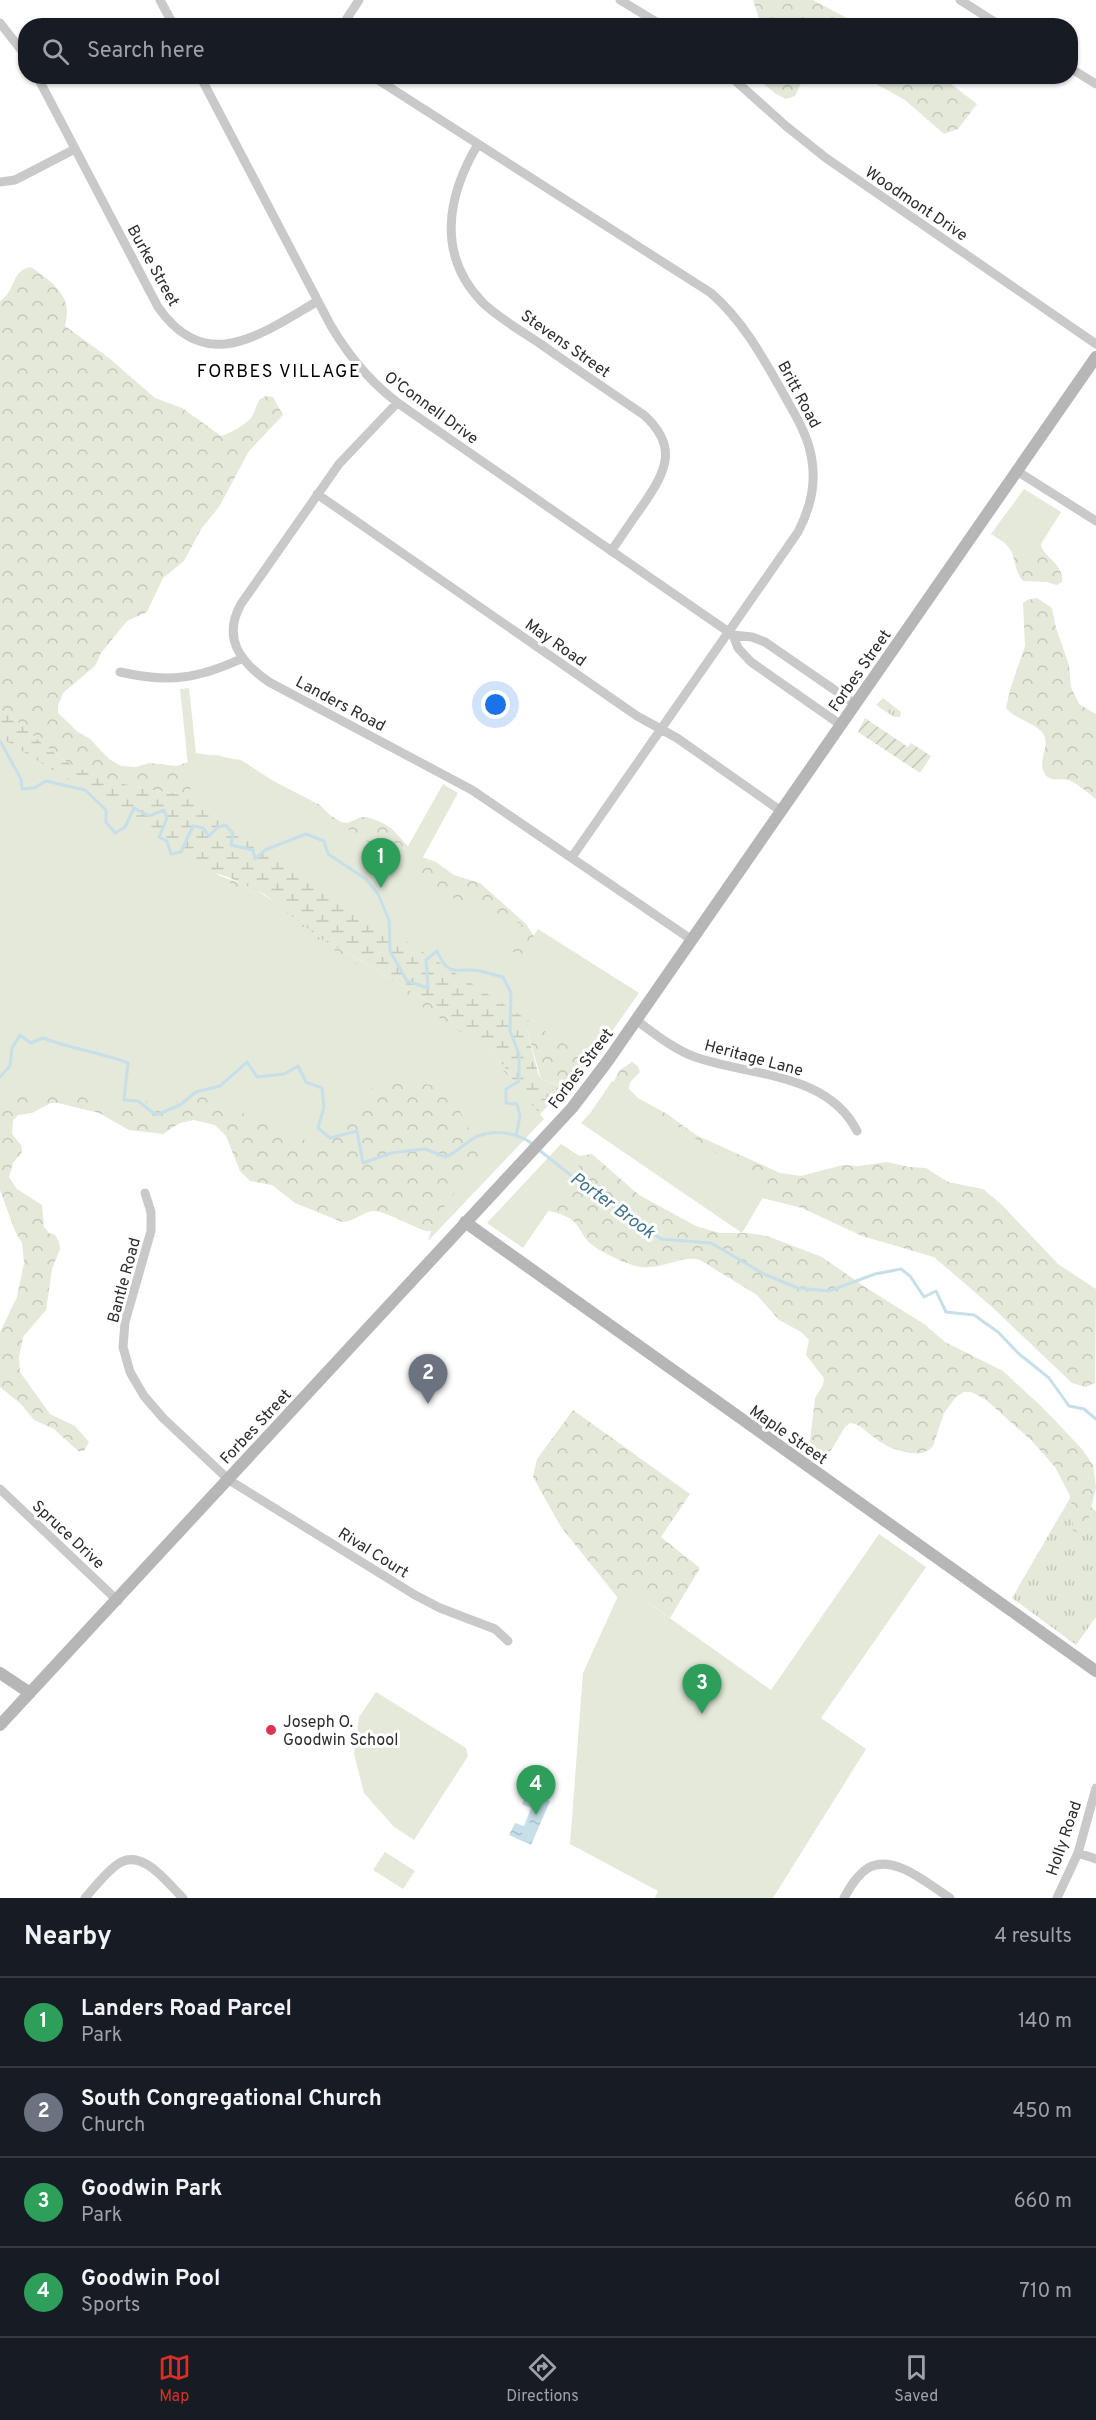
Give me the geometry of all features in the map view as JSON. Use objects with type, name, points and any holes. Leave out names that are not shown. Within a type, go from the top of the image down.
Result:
[{"type":"main road","name":"Forbes Street","points":[[0,1725],[118,1601],[465,1222],[556,1127],[607,1062],[1096,357]]},
{"type":"main road","name":"Maple Street","points":[[465,1222],[1096,1671]]},
{"type":"main road","points":[[0,1673],[30,1693]]},
{"type":"street","points":[[160,0],[170,18]]},
{"type":"street","points":[[347,18],[359,0]]},
{"type":"street","points":[[620,0],[650,18]]},
{"type":"street","points":[[960,0],[988,18]]},
{"type":"street","points":[[0,23],[18,46]]},
{"type":"street","points":[[1078,72],[1096,84]]},
{"type":"street","name":"Burke Street","points":[[41,84],[158,307],[183,333],[209,343],[237,343],[257,336],[318,302]]},
{"type":"street","name":"O'Connell Drive","points":[[204,84],[338,338],[372,381],[397,403],[730,634],[738,648],[751,662],[841,725]]},
{"type":"street","name":"Britt Road","points":[[384,84],[711,292],[729,310],[753,341],[804,431],[810,451],[813,471],[812,492],[798,532],[730,634],[572,857]]},
{"type":"street","name":"Woodmont Drive","points":[[739,84],[826,158],[1096,344]]},
{"type":"street","name":"Stevens Street","points":[[478,144],[461,174],[451,211],[454,253],[468,283],[492,310],[644,415],[655,427],[665,445],[666,462],[662,477],[611,551]]},
{"type":"street","points":[[0,182],[15,180],[75,149]]},
{"type":"street","name":"Landers Road","points":[[397,403],[349,452],[317,494],[237,611],[233,635],[236,648],[253,670],[269,682],[472,790],[692,940]]},
{"type":"street","points":[[1017,471],[1096,521]]},
{"type":"street","name":"May Road","points":[[317,494],[637,716],[661,729],[781,811]]},
{"type":"street","name":"O'Connell Drive","points":[[730,634],[752,637],[765,642],[855,704]]},
{"type":"street","points":[[120,672],[153,679],[179,679],[207,674],[243,658]]},
{"type":"street","name":"Heritage Lane","points":[[636,1020],[677,1048],[696,1057],[800,1084],[821,1093],[839,1105],[857,1131]]},
{"type":"street","name":"Bantle Road","points":[[145,1193],[151,1212],[151,1231],[125,1322],[123,1347],[130,1372],[144,1396],[163,1418],[229,1480]]},
{"type":"street","name":"Rival Court","points":[[229,1480],[415,1595],[440,1608],[495,1629],[508,1641]]},
{"type":"street","name":"Spruce Drive","points":[[0,1489],[118,1601]]},
{"type":"street","name":"Holly Road","points":[[1057,1898],[1078,1853],[1096,1788]]},
{"type":"street","points":[[1078,1853],[1096,1859]]},
{"type":"street","points":[[85,1898],[117,1864],[137,1859],[147,1864],[183,1898]]},
{"type":"street","points":[[844,1898],[862,1873],[868,1868],[883,1864],[900,1868],[950,1898]]},
{"type":"green space","points":[[753,0],[813,0],[847,18],[759,18]]},
{"type":"green space","points":[[764,84],[801,84],[795,96],[786,99]]},
{"type":"green space","points":[[877,84],[951,84],[977,104],[958,129],[944,134],[905,100]]},
{"type":"green space","points":[[31,267],[54,285],[63,297],[67,311],[65,326],[109,358],[155,398],[182,408],[221,436],[249,420],[260,399],[266,396],[273,397],[283,415],[249,451],[219,507],[201,529],[184,561],[163,578],[147,612],[127,621],[101,653],[95,666],[63,693],[58,713],[78,732],[90,739],[109,759],[121,766],[136,767],[149,763],[177,766],[204,756],[218,755],[231,759],[320,805],[341,822],[348,823],[361,817],[367,817],[381,822],[392,829],[416,855],[436,862],[454,875],[480,883],[526,924],[604,1040],[581,1075],[568,1089],[541,1079],[527,1030],[527,1007],[193,794],[164,792],[111,781],[81,769],[51,750],[0,709],[0,301],[9,292],[20,272]]},
{"type":"green space","points":[[1024,489],[1061,512],[1031,560],[991,534]]},
{"type":"green space","points":[[1001,540],[1040,543],[1045,553],[1060,570],[1062,582],[1057,585],[1023,581],[1019,576],[1013,555]]},
{"type":"green space","points":[[1037,598],[1052,608],[1056,628],[1069,665],[1071,687],[1079,704],[1096,714],[1096,799],[1069,780],[1052,779],[1046,776],[1042,767],[1046,741],[1044,736],[1037,728],[1006,708],[1025,646],[1023,603]]},
{"type":"green space","points":[[189,688],[196,753],[241,760],[399,862],[443,784],[458,793],[415,872],[461,903],[522,924],[506,947],[520,957],[538,929],[639,993],[591,1061],[192,803],[180,689]]},
{"type":"green space","points":[[883,698],[901,712],[900,717],[894,717],[876,705]]},
{"type":"green space","points":[[0,709],[60,757],[81,769],[129,785],[164,792],[193,794],[527,1007],[527,1030],[538,1073],[541,1079],[564,1088],[488,1171],[515,1088],[504,1066],[490,1051],[472,1041],[437,1007],[350,954],[324,941],[264,894],[228,877],[194,867],[0,783]]},
{"type":"green space","points":[[865,718],[908,747],[911,743],[931,756],[920,773],[858,732]]},
{"type":"green space","points":[[0,737],[483,1046],[544,1119],[428,1241],[434,1220],[483,1156],[448,1088],[382,1077],[321,1147],[197,1093],[152,1113],[146,1100],[114,1114],[72,1091],[0,1098]]},
{"type":"green space","points":[[0,783],[194,867],[252,887],[292,914],[324,941],[350,954],[437,1007],[472,1041],[490,1051],[504,1066],[515,1084],[494,1144],[441,1223],[430,1231],[420,1229],[387,1214],[373,1211],[342,1222],[295,1203],[272,1185],[250,1181],[240,1171],[226,1136],[215,1125],[194,1120],[180,1123],[163,1134],[129,1130],[99,1113],[58,1103],[51,1103],[32,1113],[18,1115],[13,1120],[12,1134],[21,1145],[22,1152],[13,1163],[9,1177],[17,1189],[42,1205],[44,1227],[49,1233],[55,1235],[60,1249],[52,1269],[46,1310],[23,1337],[19,1357],[20,1372],[50,1414],[75,1426],[89,1442],[84,1451],[78,1451],[54,1429],[34,1420],[21,1404],[0,1387],[0,1332],[17,1297],[24,1263],[22,1243],[15,1231],[0,1190]]},
{"type":"green space","points":[[632,1062],[638,1066],[640,1072],[630,1082],[629,1089],[638,1098],[667,1114],[696,1135],[780,1173],[801,1176],[843,1165],[858,1166],[887,1162],[926,1168],[948,1182],[983,1189],[1001,1204],[1058,1264],[1096,1289],[1095,1383],[1086,1387],[1072,1383],[992,1307],[934,1257],[862,1236],[802,1208],[762,1198],[609,1090],[620,1070]]},
{"type":"green space","points":[[612,1081],[768,1189],[742,1233],[581,1123]]},
{"type":"green space","points":[[561,1144],[584,1159],[523,1248],[487,1223]]},
{"type":"green space","points":[[592,1154],[639,1195],[696,1226],[720,1233],[767,1236],[822,1257],[924,1324],[945,1342],[1003,1371],[1044,1409],[1082,1449],[1093,1465],[1096,1487],[1087,1526],[1080,1533],[1073,1531],[1069,1494],[1055,1467],[1032,1441],[985,1399],[971,1392],[964,1392],[956,1397],[944,1413],[933,1446],[926,1452],[911,1453],[892,1448],[850,1423],[827,1454],[820,1456],[814,1452],[810,1442],[815,1398],[823,1385],[824,1378],[806,1355],[809,1340],[801,1332],[779,1320],[757,1295],[700,1260],[684,1260],[651,1267],[632,1265],[591,1244],[571,1219],[548,1211],[579,1156]]},
{"type":"green space","points":[[573,1410],[690,1494],[661,1537],[700,1568],[670,1618],[624,1586],[618,1598],[561,1527],[533,1477],[537,1459]]},
{"type":"green space","points":[[1073,1493],[1096,1511],[1096,1617],[1076,1645],[1012,1598]]},
{"type":"green space","points":[[879,1534],[926,1567],[821,1718],[866,1749],[773,1898],[655,1898],[658,1891],[570,1844],[583,1673],[623,1585],[771,1690]]},
{"type":"green space","points":[[376,1692],[466,1748],[468,1756],[414,1840],[393,1826],[364,1793],[354,1754],[359,1717]]},
{"type":"green space","points":[[385,1852],[415,1871],[403,1889],[373,1870]]},
{"type":"water","points":[[527,1791],[550,1801],[531,1845],[509,1835],[515,1823],[524,1826],[531,1808],[522,1804]]},
{"type":"waterway","points":[[0,741],[21,779],[22,789],[34,788],[46,781],[85,790],[106,810],[106,822],[115,833],[125,827],[134,808],[149,816],[164,810],[167,818],[159,837],[167,841],[171,854],[181,852],[193,826],[203,828],[209,836],[218,827],[226,825],[233,834],[231,845],[253,850],[255,859],[265,850],[306,834],[324,841],[328,854],[366,879],[378,894],[389,920],[390,951],[407,981],[428,988],[426,960],[437,951],[441,960],[450,969],[480,971],[503,977],[511,993],[510,1031],[519,1054],[519,1081],[506,1089],[506,1103],[517,1104],[520,1116],[516,1136]]},
{"type":"waterway","points":[[0,1077],[10,1066],[12,1048],[20,1035],[31,1043],[43,1038],[128,1063],[124,1100],[138,1101],[156,1115],[180,1105],[196,1092],[220,1086],[247,1062],[257,1077],[284,1074],[298,1066],[306,1082],[322,1088],[324,1107],[318,1128],[330,1138],[357,1131],[363,1163],[391,1153],[425,1149],[446,1157],[475,1138],[493,1133],[515,1135],[534,1145]]},
{"type":"waterway","name":"Porter Brook","points":[[539,1150],[587,1188],[661,1239],[711,1243],[764,1274],[798,1288],[829,1291],[875,1274],[901,1269],[910,1276],[924,1297],[936,1291],[946,1312],[974,1315],[998,1332],[1018,1353],[1049,1378],[1069,1406],[1084,1409],[1096,1419]]},
{"type":"place","name":"Landers Road Parcel","points":[[381,888]]},
{"type":"place","name":"South Congregational Church","points":[[428,1404]]},
{"type":"place","name":"Goodwin Park","points":[[702,1714]]},
{"type":"place","name":"Joseph O. Goodwin School","points":[[271,1730]]},
{"type":"place","name":"Goodwin Pool","points":[[536,1815]]},
{"type":"district","name":"FORBES VILLAGE","points":[[279,371]]}]
